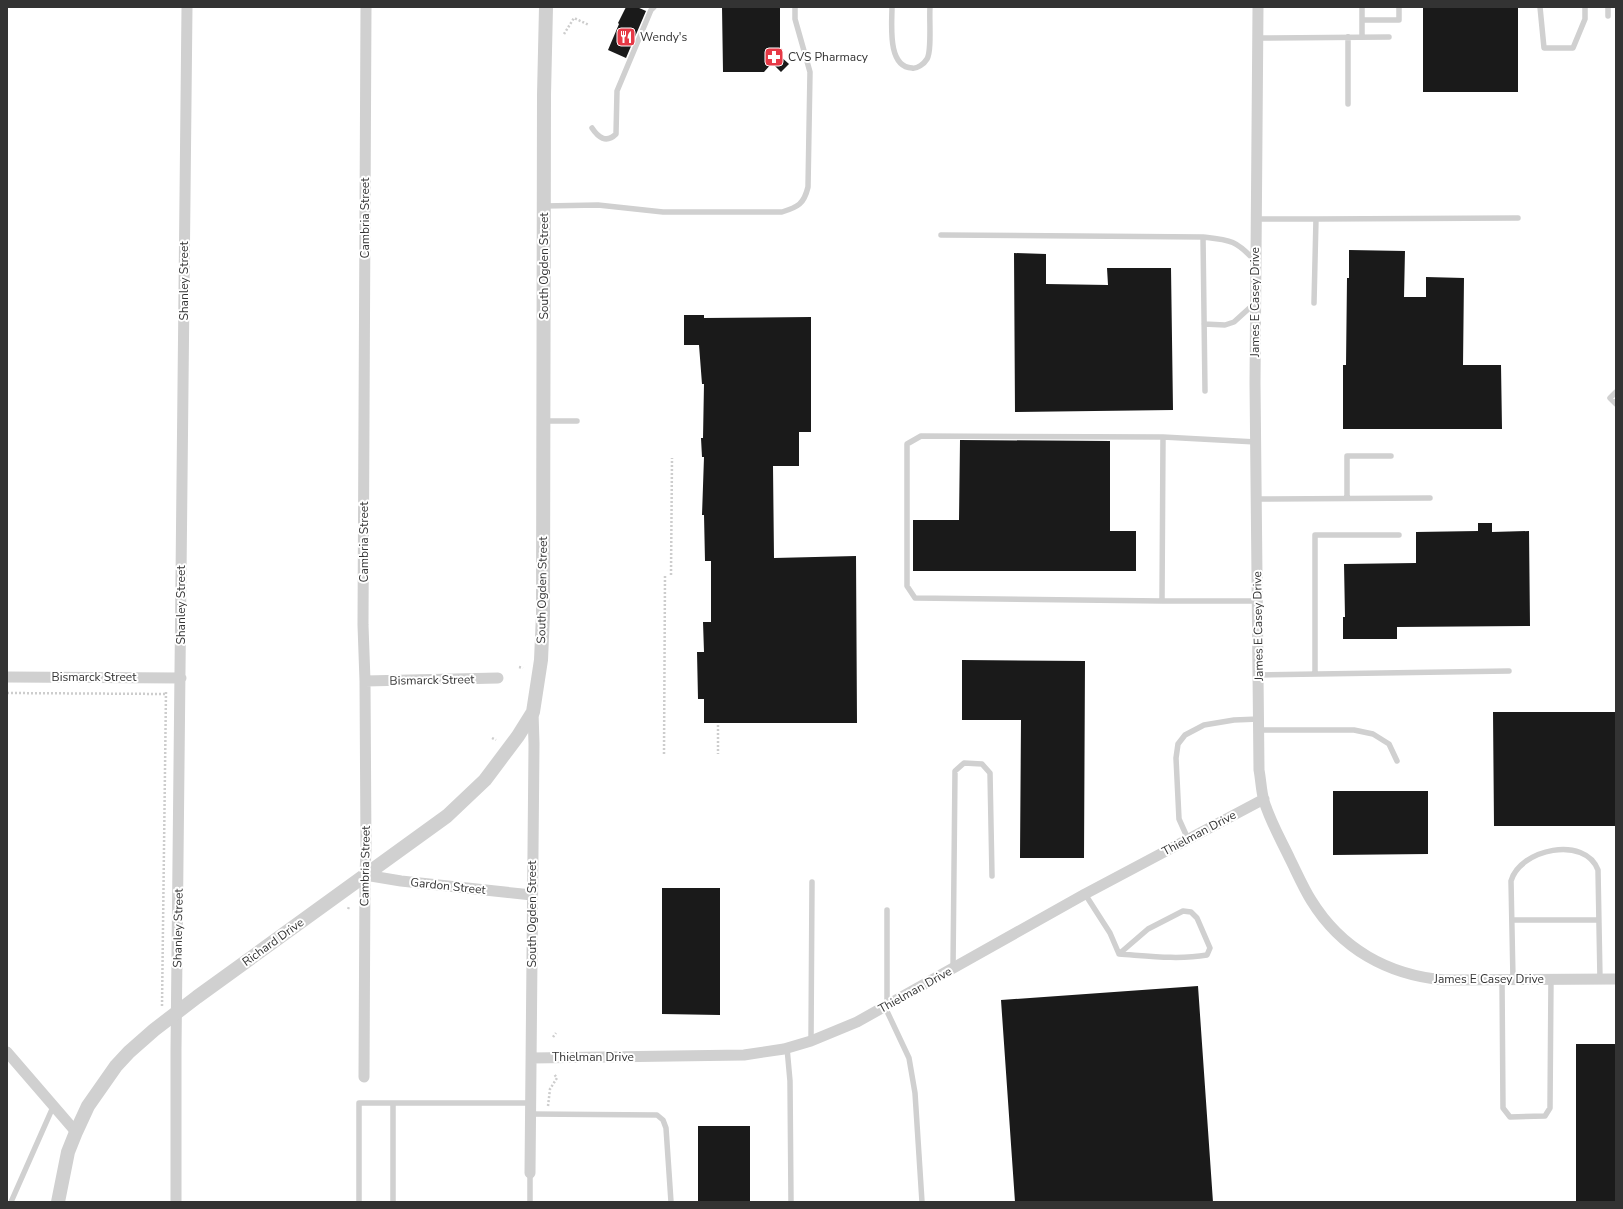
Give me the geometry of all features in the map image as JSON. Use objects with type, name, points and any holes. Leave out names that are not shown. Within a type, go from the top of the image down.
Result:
[{"type":"street","name":"Shanley Street","points":[[176,1202],[187,7]]},
{"type":"street","name":"Cambria Street","points":[[364,1077],[366,848],[363,617],[366,7]]},
{"type":"street","name":"South Ogden Street","points":[[530,1173],[532,1058],[533,712],[541,660],[543,614],[544,95],[547,7]]},
{"type":"street","name":"James E Casey Drive","points":[[1258,7],[1255,303],[1258,675],[1260,770],[1264,799],[1270,818],[1310,899],[1324,920],[1341,939],[1365,954],[1402,973],[1444,980],[1616,979]]},
{"type":"street","name":"Bismarck Street","points":[[7,677],[181,678]]},
{"type":"street","name":"Bismarck Street","points":[[365,681],[498,678]]},
{"type":"street","name":"Richard Drive","points":[[58,1202],[68,1152],[88,1106],[116,1066],[129,1052],[177,1012],[447,816],[485,780],[518,736],[533,712]]},
{"type":"street","name":"Thielman Drive","points":[[532,1058],[737,1056],[787,1048],[811,1041],[857,1022],[1085,894],[1264,799]]},
{"type":"street","name":"Gardon Street","points":[[365,875],[401,881],[532,895]]},
{"type":"street","points":[[7,1052],[76,1132]]},
{"type":"lane","points":[[592,128],[601,138],[609,139],[616,134],[617,91],[651,10],[654,7]]},
{"type":"lane","points":[[544,206],[598,205],[663,212],[782,212],[801,204],[805,198],[808,187],[810,72],[795,19],[795,7]]},
{"type":"lane","points":[[892,7],[892,48],[900,63],[906,68],[914,69],[921,66],[927,59],[929,52],[930,7]]},
{"type":"lane","points":[[1362,7],[1362,37]]},
{"type":"lane","points":[[1362,20],[1399,20],[1399,7]]},
{"type":"lane","points":[[1540,7],[1544,48],[1573,48],[1585,19],[1585,7]]},
{"type":"lane","points":[[1608,7],[1608,16]]},
{"type":"lane","points":[[1348,37],[1348,104]]},
{"type":"lane","points":[[1258,38],[1389,37]]},
{"type":"lane","points":[[1256,219],[1518,218]]},
{"type":"lane","points":[[1314,303],[1316,219]]},
{"type":"lane","points":[[941,235],[1203,237],[1230,240],[1245,250],[1256,261]]},
{"type":"lane","points":[[1203,237],[1205,391]]},
{"type":"lane","points":[[1204,324],[1224,325],[1234,322],[1255,303]]},
{"type":"lane","points":[[1616,392],[1610,398],[1616,404]]},
{"type":"lane","points":[[544,421],[577,421]]},
{"type":"lane","points":[[1256,442],[1163,437],[921,436],[907,444],[907,586],[915,598],[1258,601]]},
{"type":"lane","points":[[1162,601],[1163,437]]},
{"type":"lane","points":[[1347,498],[1348,456],[1391,456]]},
{"type":"lane","points":[[1256,498],[1430,498]]},
{"type":"lane","points":[[1316,674],[1315,535],[1399,535]]},
{"type":"lane","points":[[1258,675],[1509,672]]},
{"type":"lane","points":[[1188,839],[1179,819],[1176,758],[1178,744],[1185,734],[1204,725],[1234,720],[1259,724],[1354,730],[1373,734],[1390,744],[1397,761]]},
{"type":"lane","points":[[953,968],[955,771],[964,763],[982,764],[990,773],[992,876]]},
{"type":"lane","points":[[1551,979],[1550,1108],[1545,1116],[1510,1117],[1503,1108],[1512,920],[1511,881],[1518,868],[1536,856],[1559,849],[1571,850],[1583,854],[1592,860],[1596,865],[1598,870],[1600,979]]},
{"type":"lane","points":[[811,1041],[812,882]]},
{"type":"lane","points":[[1085,894],[1110,933],[1119,954]]},
{"type":"lane","points":[[887,910],[886,1006],[909,1058],[915,1093],[922,1202]]},
{"type":"lane","points":[[1183,912],[1191,912],[1197,918],[1210,948],[1207,955],[1194,957],[1119,954],[1148,929],[1183,912]]},
{"type":"lane","points":[[1512,920],[1599,920]]},
{"type":"lane","points":[[787,1048],[790,1080],[792,1202]]},
{"type":"lane","points":[[359,1202],[359,1103],[657,1115],[663,1120],[666,1128],[671,1202]]},
{"type":"lane","points":[[393,1104],[393,1202]]},
{"type":"lane","points":[[11,1202],[53,1107]]},
{"type":"lane","points":[[530,1173],[530,1202]]},
{"type":"path","points":[[564,34],[574,18],[589,25]]},
{"type":"path","points":[[671,575],[672,458]]},
{"type":"path","points":[[664,754],[666,575]]},
{"type":"path","points":[[519,667],[523,668]]},
{"type":"path","name":"Shanley Street","points":[[7,694],[165,692],[162,1011]]},
{"type":"path","points":[[718,725],[718,754]]},
{"type":"path","points":[[492,738],[496,740]]},
{"type":"path","points":[[553,1037],[556,1033]]},
{"type":"path","points":[[549,1093],[557,1078],[554,1074]]},
{"type":"building","name":"Wendy's","points":[[626,7],[637,7],[646,11],[626,58],[608,50],[619,24],[618,23]]},
{"type":"building","name":"CVS Pharmacy","points":[[722,7],[780,7],[780,56],[789,64],[781,72],[772,63],[764,72],[723,72]]},
{"type":"building","points":[[1423,7],[1518,7],[1518,92],[1423,92]]},
{"type":"building","points":[[1349,250],[1405,251],[1404,297],[1426,297],[1426,277],[1464,278],[1463,365],[1501,365],[1502,429],[1343,429],[1343,365],[1346,365],[1347,278],[1349,278]]},
{"type":"building","points":[[1014,253],[1046,254],[1046,284],[1108,285],[1107,268],[1171,268],[1173,410],[1015,412]]},
{"type":"building","points":[[684,315],[704,315],[704,318],[811,317],[811,432],[799,432],[799,466],[773,466],[774,558],[856,556],[857,723],[704,723],[704,699],[698,699],[697,652],[704,652],[703,622],[711,622],[711,561],[705,561],[704,515],[702,515],[704,457],[702,457],[701,438],[703,438],[704,384],[702,384],[699,345],[684,345]]},
{"type":"building","points":[[960,440],[1110,441],[1110,531],[1136,531],[1136,571],[913,571],[913,520],[959,520]]},
{"type":"building","points":[[1478,523],[1492,523],[1492,532],[1529,531],[1530,626],[1397,627],[1397,639],[1343,639],[1343,617],[1345,617],[1344,564],[1416,563],[1416,532],[1478,531]]},
{"type":"building","points":[[962,660],[1085,661],[1084,858],[1020,858],[1021,720],[962,720]]},
{"type":"building","points":[[1493,712],[1616,712],[1616,826],[1494,826]]},
{"type":"building","points":[[1333,791],[1428,791],[1428,854],[1333,855]]},
{"type":"building","points":[[662,888],[720,888],[720,1015],[662,1014]]},
{"type":"building","points":[[1198,986],[1213,1202],[1015,1202],[1001,1000]]},
{"type":"building","points":[[1576,1044],[1616,1044],[1616,1202],[1576,1202]]},
{"type":"building","points":[[698,1126],[750,1126],[750,1202],[698,1202]]},
{"type":"place","name":"Wendy's","points":[[626,37]]},
{"type":"place","name":"CVS Pharmacy","points":[[774,57]]}]
